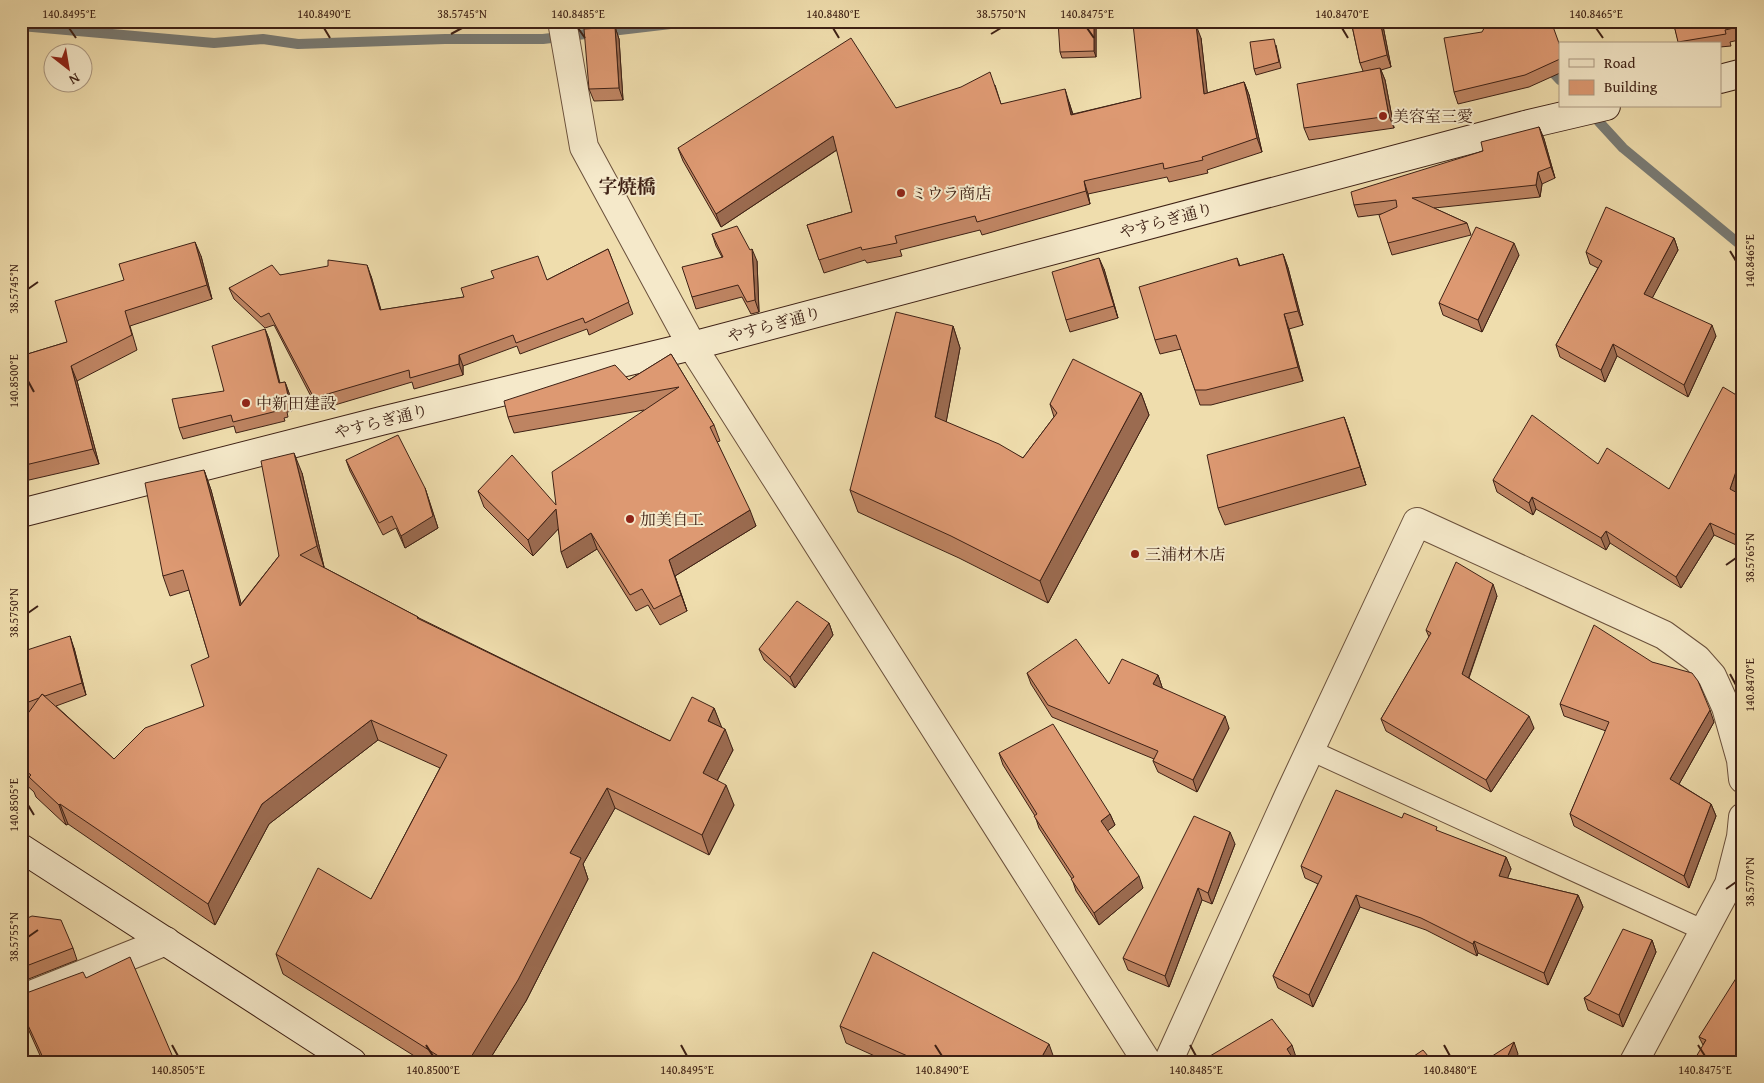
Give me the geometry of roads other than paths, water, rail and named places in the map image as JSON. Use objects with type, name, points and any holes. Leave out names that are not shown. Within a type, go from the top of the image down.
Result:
[{"type":"street","points":[[563,24],[584,147],[692,346],[1147,1062]]},
{"type":"street","points":[[1722,78],[1743,73]]},
{"type":"street","name":"やすらぎ通り","points":[[21,513],[382,421],[692,346],[1525,125],[1597,108]]},
{"type":"street","points":[[1168,1062],[1310,750],[1417,522],[1664,635],[1697,659],[1712,676],[1726,707],[1741,760],[1743,779]]},
{"type":"street","points":[[1634,1062],[1730,884],[1741,837],[1743,816]]},
{"type":"street","points":[[21,848],[352,1062]]},
{"type":"street","points":[[21,999],[166,941]]},
{"type":"lane","points":[[1310,750],[1705,931]]},
{"type":"waterway","points":[[21,26],[214,43],[263,39],[298,44],[445,39],[543,39],[679,23],[730,21]]},
{"type":"waterway","points":[[1547,66],[1559,79]]},
{"type":"waterway","points":[[1590,112],[1623,148],[1743,247]]},
{"type":"place","name":"美容室三愛","points":[[1383,116]]},
{"type":"place","name":"ミウラ商店","points":[[901,193]]},
{"type":"place","name":"中新田建設","points":[[246,403]]},
{"type":"place","name":"加美自工","points":[[630,519]]},
{"type":"place","name":"三浦材木店","points":[[1135,554]]},
{"type":"district","name":"字焼橋","points":[[627,186]]}]
